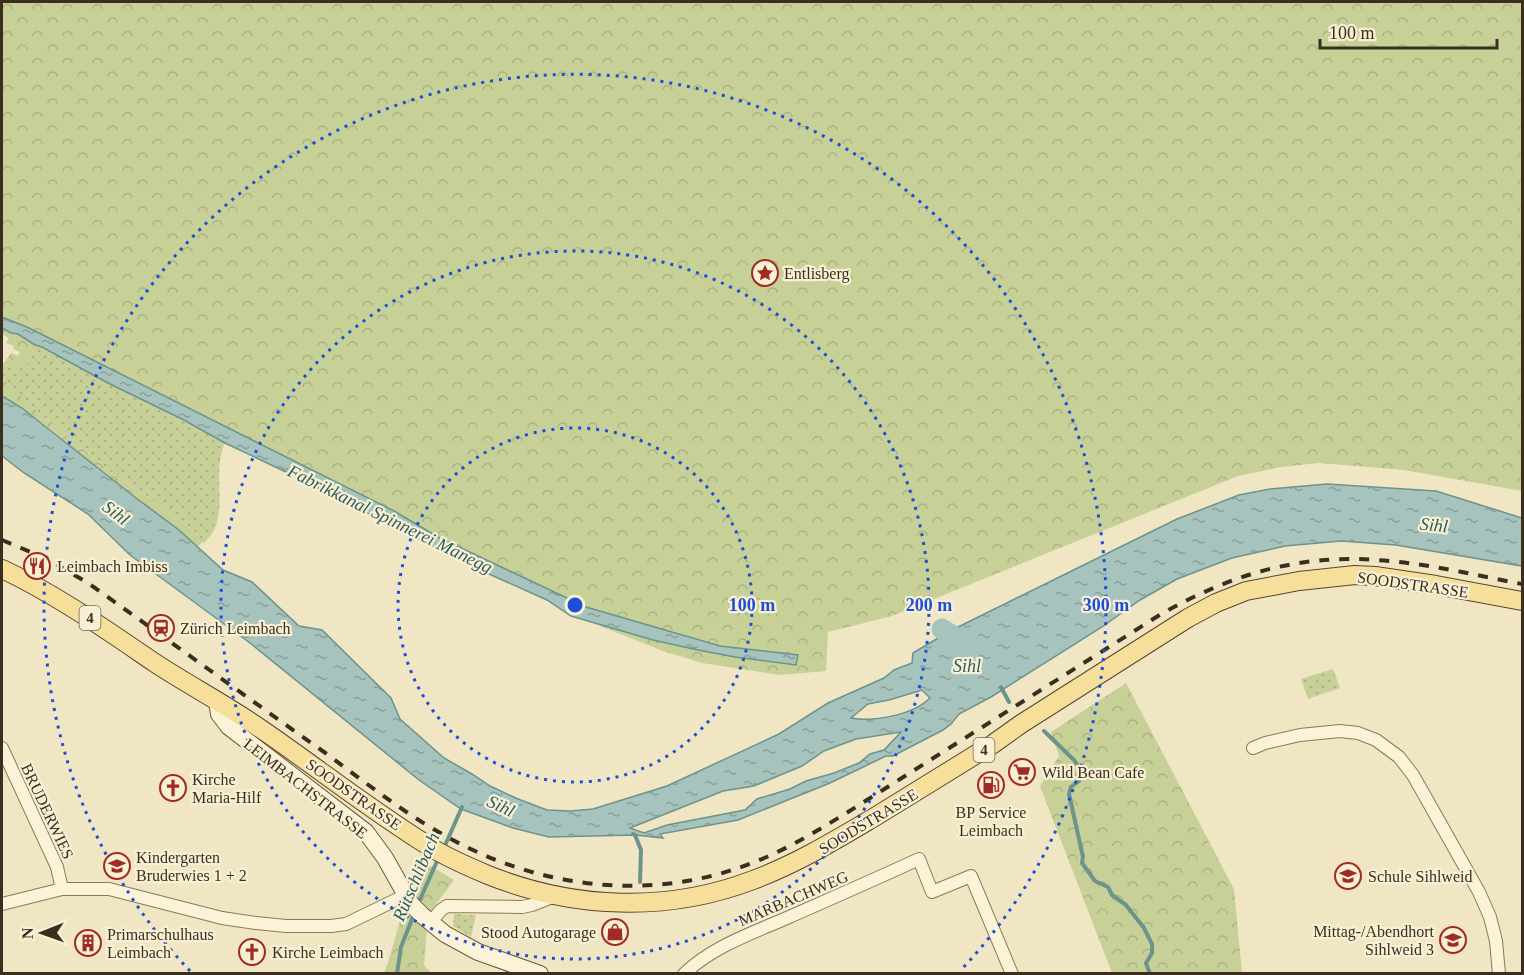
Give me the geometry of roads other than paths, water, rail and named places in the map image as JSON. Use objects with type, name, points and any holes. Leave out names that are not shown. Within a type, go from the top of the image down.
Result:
[{"type":"main road","name":"4","points":[[2,569],[66,603],[217,702]]},
{"type":"main road","name":"SOODSTRASSE","points":[[217,702],[259,727],[438,852],[472,868],[525,888],[555,896],[629,903],[659,902],[688,898],[751,881],[816,852],[993,744],[1188,618],[1246,591],[1299,580],[1355,575],[1436,585],[1522,601]]},
{"type":"street","name":"LEIMBACHSTRASSE","points":[[217,702],[219,714],[229,727],[366,832],[385,858],[408,899],[426,919],[445,934],[475,951],[540,974]]},
{"type":"street","points":[[1253,748],[1300,735],[1340,731],[1358,733],[1376,740],[1400,756],[1479,892],[1490,917],[1496,941],[1499,974]]},
{"type":"street","name":"BRUDERWIES","points":[[2,748],[57,867],[62,889]]},
{"type":"street","name":"MARBACHWEG","points":[[684,974],[717,950],[746,935],[871,882],[918,859],[932,892],[971,876],[1012,974]]},
{"type":"street","points":[[2,904],[62,889],[109,890],[222,918],[286,926],[331,926],[346,924],[408,899]]},
{"type":"street","points":[[426,919],[447,906],[522,907],[555,896]]},
{"type":"water","points":[[2,317],[29,328],[394,511],[438,537],[586,607],[720,646],[798,655],[796,665],[698,650],[653,640],[571,616],[547,600],[480,570],[225,443],[35,345],[18,334],[11,333],[2,328]]},
{"type":"water","name":"Sihl","points":[[2,396],[22,408],[179,530],[223,570],[252,582],[299,626],[322,630],[391,698],[400,719],[444,758],[490,786],[547,810],[593,809],[667,786],[779,734],[828,703],[912,663],[913,653],[950,631],[1177,519],[1239,495],[1270,489],[1327,484],[1436,491],[1522,518],[1522,566],[1396,545],[1341,541],[1285,546],[1232,558],[1177,579],[1140,600],[1102,627],[991,697],[959,714],[943,730],[893,756],[886,756],[830,783],[738,820],[660,834],[663,838],[635,835],[549,837],[513,828],[461,809],[419,780],[250,643],[130,555],[88,514],[2,456]],"holes":[[[922,690],[930,698],[904,713],[882,718],[851,718],[868,704]],[[901,732],[884,750],[870,754],[859,763],[757,799],[745,810],[667,825],[644,833],[630,828],[723,791],[754,786],[802,766],[824,751],[856,739]]]},
{"type":"waterway","name":"Fabrikkanal Spinnerei Manegg","points":[[942,629],[972,648]]},
{"type":"waterway","points":[[1001,687],[1009,702]]},
{"type":"waterway","points":[[1044,731],[1074,760],[1082,772],[1079,781],[1071,787],[1069,794],[1083,857],[1082,863],[1095,881],[1108,887],[1112,895],[1126,905],[1144,928],[1152,944],[1152,953],[1146,963],[1150,974]]},
{"type":"waterway","name":"Rütschlibach","points":[[443,850],[462,807]]},
{"type":"waterway","points":[[633,834],[641,850],[640,882]]},
{"type":"waterway","name":"Rütschlibach","points":[[418,904],[438,859]]},
{"type":"waterway","name":"Rütschlibach","points":[[397,974],[401,947],[414,914]]},
{"type":"railway","points":[[2,540],[47,559],[88,583],[386,798],[451,839],[486,856],[560,879],[637,886],[676,883],[714,875],[765,858],[789,846],[848,812],[1158,616],[1236,579],[1290,565],[1347,559],[1414,564],[1522,584]]},
{"type":"place","name":"Entlisberg","points":[[765,273]]},
{"type":"place","name":"Leimbach Imbiss","points":[[37,566]]},
{"type":"place","name":"Zürich Leimbach","points":[[161,628]]},
{"type":"place","name":"Wild Bean Cafe","points":[[1022,772]]},
{"type":"place","name":"BP Service Leimbach","points":[[991,785]]},
{"type":"place","name":"Kirche Maria-Hilf","points":[[173,788]]},
{"type":"place","name":"Kindergarten Bruderwies 1 + 2","points":[[117,866]]},
{"type":"place","name":"Schule Sihlweid","points":[[1348,876]]},
{"type":"place","name":"Stood Autogarage","points":[[615,932]]},
{"type":"place","name":"Mittag-/Abendhort Sihlweid 3","points":[[1453,940]]},
{"type":"place","name":"Primarschulhaus Leimbach","points":[[88,943]]},
{"type":"place","name":"Kirche Leimbach","points":[[252,952]]}]
